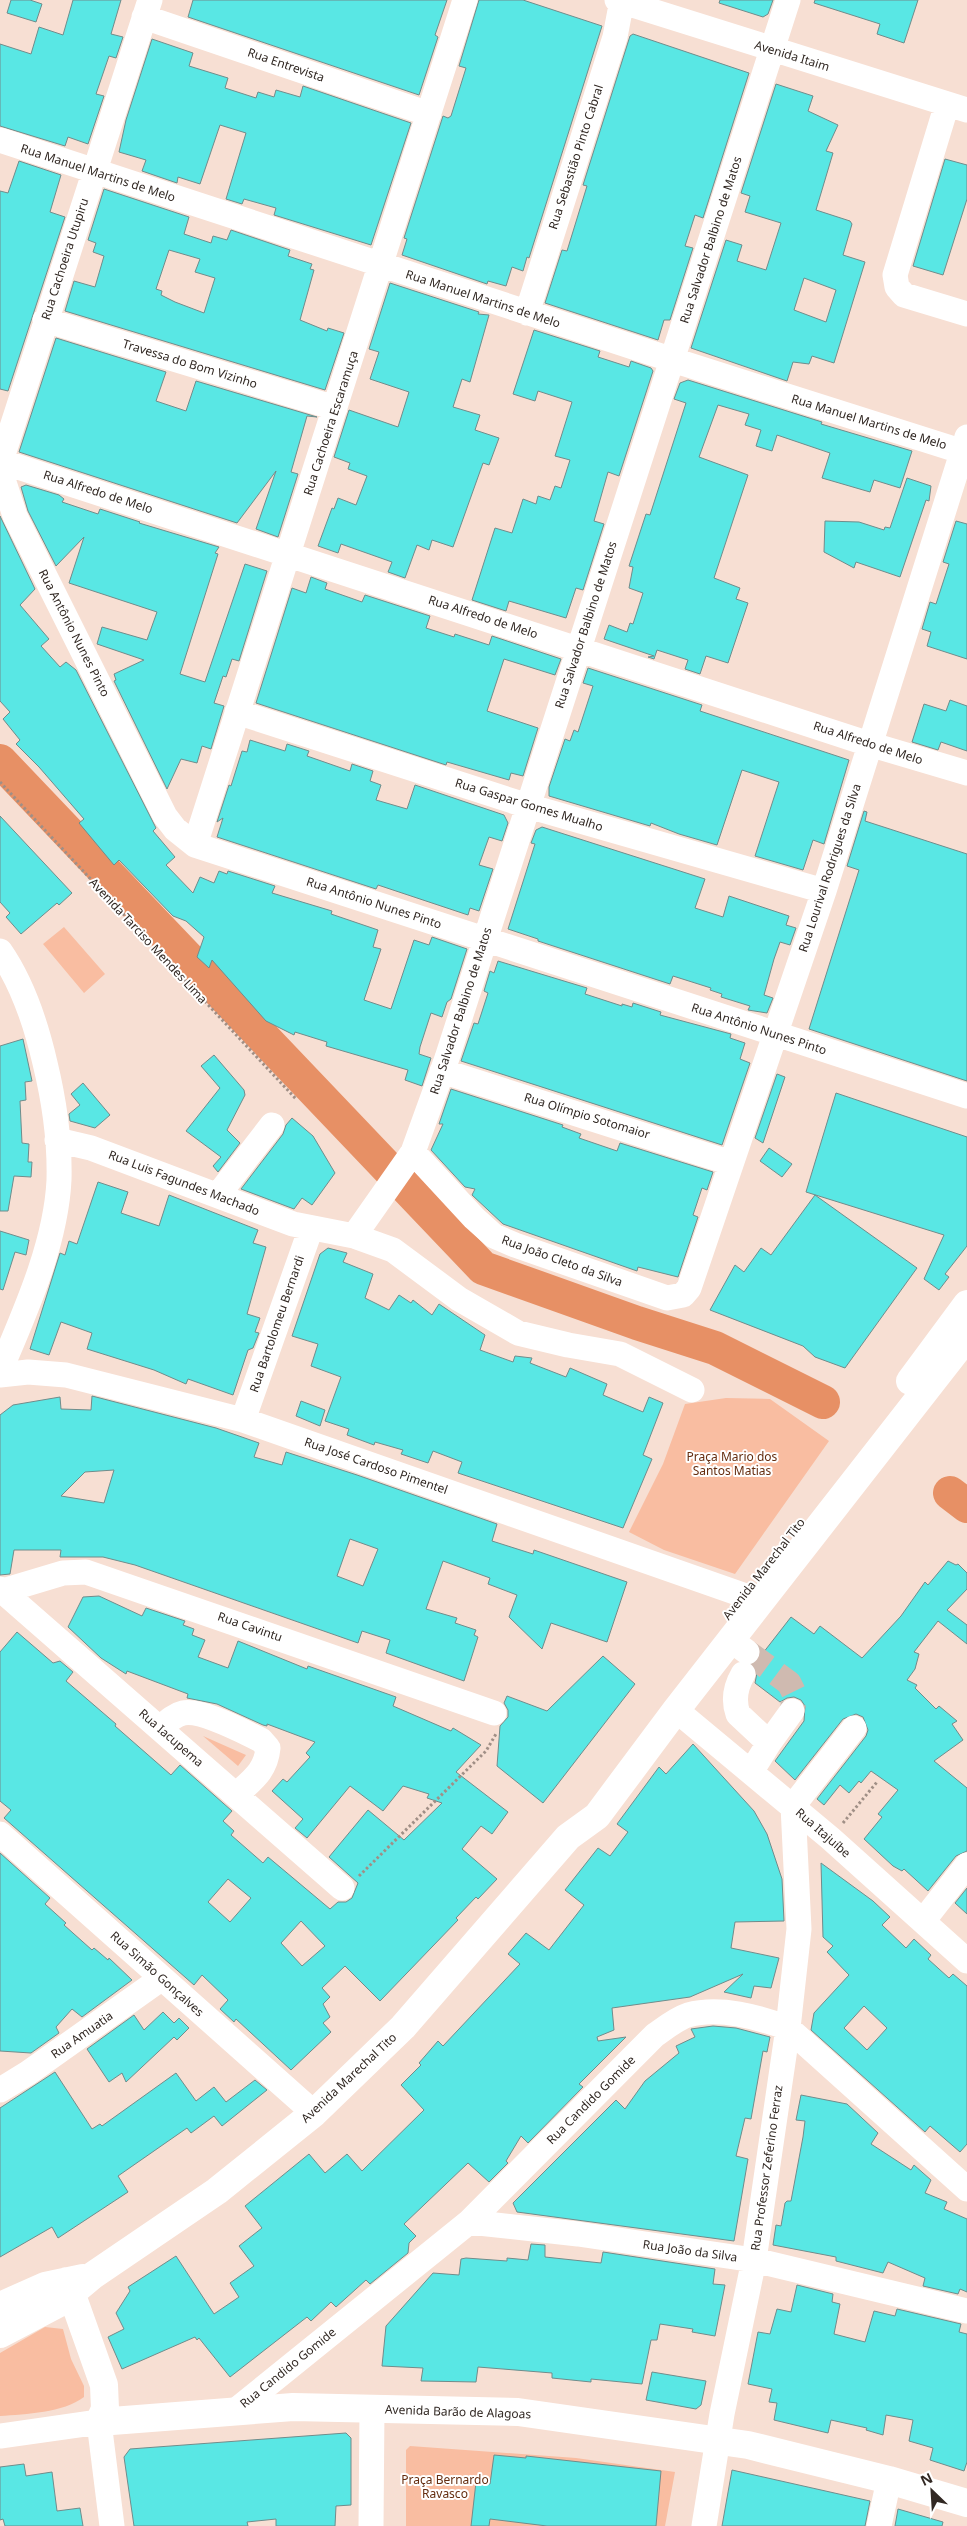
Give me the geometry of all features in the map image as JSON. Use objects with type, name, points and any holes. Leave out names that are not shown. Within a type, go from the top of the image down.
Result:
[{"type":"main road","name":"Avenida Marechal Tito","points":[[568,1837],[582,1805],[735,1648],[743,1595],[967,1304]]},
{"type":"main road","name":"Avenida Marechal Tito","points":[[0,2334],[40,2315],[77,2284],[217,2191],[314,2113],[403,2027],[568,1837],[597,1816],[676,1710],[735,1648],[957,1362],[967,1337]]},
{"type":"main road","name":"Avenida Marechal Tito","points":[[0,2306],[32,2291],[77,2284]]},
{"type":"main road","points":[[77,2284],[104,2385],[105,2409],[99,2422]]},
{"type":"main road","name":"Avenida Barão de Alagoas","points":[[99,2422],[294,2408],[518,2412],[748,2445],[889,2480],[967,2503]]},
{"type":"street","name":"Rua Cachoeira Escaramuça","points":[[195,845],[465,0]]},
{"type":"street","name":"Avenida Itaim","points":[[620,0],[772,50],[957,107]]},
{"type":"street","name":"Rua Sebastião Pinto Cabral","points":[[527,313],[615,37],[620,0]]},
{"type":"street","name":"Rua Salvador Balbino de Matos","points":[[354,1236],[409,1158],[442,1071],[788,0]]},
{"type":"street","name":"Rua Entrevista","points":[[147,8],[429,114]]},
{"type":"street","name":"Rua Cachoeira Utupiru","points":[[0,461],[147,8]]},
{"type":"street","points":[[957,107],[895,275],[897,287],[904,295],[967,314]]},
{"type":"street","name":"Rua Manuel Martins de Melo","points":[[0,142],[673,360],[966,447]]},
{"type":"street","name":"Travessa do Bom Vizinho","points":[[45,320],[336,408]]},
{"type":"street","name":"Rua Lourival Rodrigues da Silva","points":[[683,1295],[689,1288],[824,891],[869,744],[966,447]]},
{"type":"street","name":"Rua Alfredo de Melo","points":[[0,461],[869,744],[967,773]]},
{"type":"street","name":"Rua Antônio Nunes Pinto","points":[[0,461],[0,473],[9,504],[160,807],[174,829],[195,845],[485,938],[774,1035],[967,1096]]},
{"type":"street","name":"Rua Gaspar Gomes Mualho","points":[[237,712],[528,806],[824,891]]},
{"type":"street","points":[[0,951],[23,993],[38,1034],[49,1080],[57,1140],[59,1180],[52,1224],[39,1271],[0,1371]]},
{"type":"street","name":"Rua Olímpio Sotomaior","points":[[442,1071],[731,1163]]},
{"type":"street","points":[[218,1195],[272,1125]]},
{"type":"street","name":"Rua Luis Fagundes Machado","points":[[57,1140],[91,1148],[293,1224],[311,1228]]},
{"type":"street","name":"Rua João Cleto da Silva","points":[[409,1158],[447,1190],[494,1236],[667,1298],[683,1295]]},
{"type":"street","points":[[311,1228],[354,1236],[393,1250],[459,1299],[518,1333],[568,1345],[620,1354],[692,1390]]},
{"type":"street","name":"Rua Bartolomeu Bernardi","points":[[243,1420],[311,1228]]},
{"type":"street","name":"Rua José Cardoso Pimentel","points":[[0,1375],[28,1372],[66,1375],[243,1420],[743,1595]]},
{"type":"street","name":"Rua Cavintu","points":[[2,1590],[63,1573],[86,1572],[494,1713]]},
{"type":"street","name":"Rua Iacupema","points":[[2,1590],[342,1888]]},
{"type":"street","points":[[735,1648],[736,1707],[738,1714],[769,1743]]},
{"type":"street","name":"Rua Itajuíbe","points":[[676,1710],[793,1806],[967,1961]]},
{"type":"street","points":[[751,1772],[792,1711]]},
{"type":"street","points":[[160,1728],[170,1719],[184,1713],[200,1714],[262,1740],[268,1748],[267,1761],[259,1773],[236,1795]]},
{"type":"street","points":[[793,1806],[854,1728]]},
{"type":"street","name":"Rua Professor Zeferino Ferraz","points":[[704,2526],[718,2441],[754,2260],[788,2028],[799,1929],[793,1806]]},
{"type":"street","name":"Rua Simão Gonçalves","points":[[0,1834],[314,2113]]},
{"type":"street","points":[[923,1921],[967,1865]]},
{"type":"street","name":"Rua Amuatia","points":[[0,2090],[28,2073],[162,1978]]},
{"type":"street","name":"Rua Candido Gomide","points":[[235,2411],[469,2222],[655,2035],[671,2023],[687,2016],[708,2011],[761,2018],[788,2028],[967,2189]]},
{"type":"street","points":[[0,2078],[28,2073]]},
{"type":"street","name":"Rua João da Silva","points":[[469,2222],[578,2234],[754,2260],[967,2311]]},
{"type":"street","points":[[371,2526],[372,2409]]},
{"type":"street","points":[[99,2422],[112,2526]]},
{"type":"street","name":"Avenida Barão de Alagoas","points":[[0,2436],[99,2422]]},
{"type":"street","points":[[878,2526],[889,2480]]},
{"type":"path","name":"Avenida Tarciso Mendes Lima","points":[[0,782],[296,1099]]},
{"type":"path","points":[[342,1888],[352,1883],[486,1751],[496,1735],[497,1722],[494,1713]]},
{"type":"path","points":[[830,1838],[877,1782]]},
{"type":"green space","points":[[64,927],[105,974],[84,993],[43,944]]},
{"type":"green space","name":"Praça Mario dos Santos Matias","points":[[726,1398],[770,1399],[829,1441],[735,1574],[664,1550],[629,1532],[663,1464],[685,1404]]},
{"type":"green space","points":[[203,1736],[246,1755],[238,1766]]},
{"type":"green space","points":[[45,2327],[63,2329],[71,2359],[84,2386],[84,2397],[55,2410],[0,2416],[0,2353]]},
{"type":"green space","name":"Praça Bernardo Ravasco","points":[[410,2446],[576,2458],[675,2472],[665,2526],[406,2526],[406,2450]]},
{"type":"building","points":[[11,0],[30,0],[42,4],[36,22],[7,13]]},
{"type":"building","points":[[73,0],[121,0],[111,34],[123,37],[116,58],[109,56],[96,94],[104,96],[88,144],[68,137],[65,146],[0,126],[0,44],[31,54],[39,27],[63,35]]},
{"type":"building","points":[[193,0],[447,0],[435,35],[438,37],[419,95],[188,17]]},
{"type":"building","points":[[479,0],[523,0],[602,26],[529,258],[527,257],[523,271],[512,267],[506,286],[488,281],[487,284],[402,255],[407,239],[404,238],[443,116],[448,118],[451,116],[466,68],[459,66]]},
{"type":"building","points":[[720,0],[773,0],[768,14],[763,17],[719,3]]},
{"type":"building","points":[[815,0],[918,0],[904,43],[877,34],[880,24],[814,3]]},
{"type":"building","points":[[633,34],[749,73],[703,218],[695,215],[685,246],[693,248],[670,320],[664,320],[658,340],[545,303],[562,250],[567,251],[587,186],[583,185],[630,36]]},
{"type":"building","points":[[152,39],[193,53],[189,66],[228,78],[225,88],[256,98],[258,92],[274,97],[276,90],[300,97],[303,86],[411,123],[371,245],[274,215],[276,208],[244,199],[242,204],[226,199],[246,133],[220,125],[200,184],[178,177],[177,183],[142,171],[146,160],[119,152],[126,120]]},
{"type":"building","points":[[776,84],[813,96],[808,111],[838,125],[826,151],[833,153],[816,210],[850,221],[852,224],[843,255],[865,262],[834,363],[812,356],[809,364],[793,362],[787,381],[691,348],[726,240],[742,245],[737,261],[766,270],[781,223],[745,212],[750,196],[741,193]],"holes":[[[804,278],[836,290],[826,322],[794,310]]]},
{"type":"building","points":[[945,159],[967,165],[967,199],[943,275],[913,266]]},
{"type":"building","points":[[19,161],[61,175],[50,212],[65,217],[8,391],[0,389],[0,191],[8,193]]},
{"type":"building","points":[[104,189],[189,217],[184,234],[211,243],[213,236],[227,240],[231,230],[290,250],[288,256],[312,264],[310,269],[314,270],[300,320],[327,331],[328,328],[344,333],[325,390],[65,311],[74,281],[95,287],[104,256],[93,252],[96,243],[88,240]],"holes":[[[169,250],[200,259],[195,272],[215,278],[204,313],[175,302],[161,295],[162,291],[156,289]]]},
{"type":"building","points":[[390,283],[479,312],[478,314],[489,315],[470,382],[462,379],[453,407],[480,415],[475,430],[499,438],[489,465],[483,463],[453,547],[432,540],[429,550],[417,545],[405,578],[388,572],[392,562],[341,544],[338,553],[318,546],[332,508],[334,509],[338,498],[356,505],[367,476],[348,469],[350,463],[334,457],[349,410],[398,427],[409,392],[370,379],[379,352],[369,349]]},
{"type":"building","points":[[534,330],[600,351],[598,357],[629,367],[631,361],[651,368],[653,371],[619,476],[608,472],[594,521],[604,524],[583,590],[576,588],[566,618],[509,601],[506,611],[472,600],[495,528],[512,533],[523,499],[536,504],[538,496],[550,500],[555,486],[561,488],[570,460],[555,456],[572,402],[538,391],[535,401],[513,394]]},
{"type":"building","points":[[56,338],[166,372],[156,401],[186,411],[196,381],[317,417],[307,416],[291,472],[298,474],[278,537],[256,529],[276,471],[237,523],[19,452]]},
{"type":"building","points":[[688,380],[822,422],[821,424],[912,451],[900,488],[874,480],[870,492],[822,478],[830,453],[777,435],[772,451],[756,446],[761,430],[745,425],[749,414],[718,405],[699,457],[748,475],[714,578],[740,588],[736,599],[748,603],[728,663],[706,656],[700,674],[685,669],[688,660],[657,650],[654,659],[648,657],[654,656],[604,639],[609,625],[627,632],[630,623],[633,624],[643,593],[629,588],[633,567],[629,566],[646,514],[650,515],[686,403],[674,399],[680,383]]},
{"type":"building","points":[[907,478],[931,486],[929,501],[926,500],[900,577],[856,562],[854,568],[824,552],[825,521],[859,522],[884,530],[885,527],[890,528]]},
{"type":"building","points":[[26,485],[59,495],[64,499],[62,502],[98,514],[100,509],[219,547],[215,553],[218,554],[180,674],[205,682],[245,564],[267,571],[239,661],[232,659],[226,677],[223,676],[214,703],[224,706],[211,749],[202,746],[197,763],[181,759],[167,789],[114,681],[116,680],[114,674],[144,660],[97,644],[102,627],[147,640],[157,612],[69,583],[84,537],[56,566],[28,511],[21,487]]},
{"type":"building","points":[[0,516],[35,589],[20,605],[49,639],[41,646],[60,667],[66,662],[76,670],[156,828],[153,831],[175,857],[166,865],[193,893],[200,877],[214,883],[219,871],[227,874],[228,871],[275,886],[272,893],[332,911],[331,914],[378,930],[373,947],[381,949],[364,1000],[391,1009],[414,940],[429,945],[432,937],[467,949],[451,999],[447,1002],[442,1017],[431,1013],[419,1054],[431,1058],[422,1086],[405,1080],[408,1070],[326,1046],[327,1042],[295,1032],[294,1035],[266,1021],[212,960],[209,968],[197,957],[204,937],[186,921],[173,916],[119,860],[114,865],[79,823],[84,819],[39,767],[16,744],[20,740],[3,719],[10,712],[0,701]]},
{"type":"building","points":[[956,521],[967,524],[967,659],[927,646],[931,632],[922,629],[930,602],[936,604],[949,564],[943,562]]},
{"type":"building","points":[[311,577],[327,583],[325,589],[362,602],[365,595],[430,616],[426,628],[454,637],[455,634],[489,645],[492,636],[561,659],[555,675],[504,659],[487,711],[538,728],[523,776],[511,773],[509,780],[447,762],[446,765],[256,703],[292,588],[306,593]]},
{"type":"building","points":[[588,668],[702,705],[700,711],[849,760],[824,844],[813,840],[803,870],[755,856],[779,782],[742,770],[717,845],[679,834],[651,823],[650,826],[549,796],[549,787],[565,739],[570,741],[574,730],[578,732],[593,686],[583,683]]},
{"type":"building","points":[[950,700],[967,706],[967,751],[941,742],[938,750],[912,742],[924,704],[946,711]]},
{"type":"building","points":[[250,740],[285,751],[287,744],[309,751],[307,756],[350,771],[352,764],[373,771],[370,781],[381,785],[376,800],[407,809],[415,785],[504,815],[508,823],[502,841],[489,837],[479,865],[493,869],[479,911],[470,908],[468,915],[378,885],[376,889],[217,837],[223,818],[217,822],[229,785],[231,786],[242,751],[247,752]]},
{"type":"building","points":[[864,811],[867,812],[865,821],[967,854],[967,1081],[809,1029],[859,870],[847,866]]},
{"type":"building","points":[[0,816],[72,893],[59,905],[57,903],[21,934],[6,917],[10,913],[0,902]]},
{"type":"building","points":[[542,827],[705,879],[695,908],[723,917],[729,896],[789,916],[786,925],[796,928],[790,945],[780,942],[774,959],[764,995],[773,998],[767,1013],[748,1010],[750,1006],[721,997],[722,994],[710,990],[711,988],[673,976],[670,984],[538,941],[538,939],[508,929],[535,844],[531,843],[536,830]]},
{"type":"building","points":[[498,961],[587,988],[585,994],[622,1006],[622,1004],[632,1007],[633,1003],[661,1012],[660,1015],[731,1034],[730,1038],[745,1043],[740,1059],[750,1063],[722,1145],[461,1061],[474,1023],[478,1024],[488,993],[484,991],[490,971],[494,973]]},
{"type":"building","points":[[23,1039],[32,1081],[25,1082],[26,1100],[20,1101],[22,1143],[29,1144],[28,1162],[32,1162],[31,1177],[14,1176],[8,1211],[0,1211],[0,1046]]},
{"type":"building","points":[[214,1055],[244,1090],[245,1095],[227,1130],[240,1143],[218,1172],[213,1166],[221,1157],[186,1131],[220,1088],[201,1066]]},
{"type":"building","points":[[777,1074],[785,1077],[763,1143],[755,1138]]},
{"type":"building","points":[[83,1083],[110,1115],[95,1128],[70,1121],[69,1114],[80,1105],[71,1094]]},
{"type":"building","points":[[451,1089],[563,1125],[562,1127],[581,1134],[579,1138],[617,1151],[620,1143],[713,1172],[707,1190],[702,1188],[693,1215],[698,1217],[678,1277],[638,1267],[637,1271],[503,1224],[472,1195],[475,1189],[465,1187],[431,1150],[443,1124],[439,1124]]},
{"type":"building","points":[[836,1093],[967,1137],[967,1246],[945,1274],[949,1277],[939,1290],[924,1279],[944,1235],[806,1192]]},
{"type":"building","points":[[292,1118],[313,1136],[335,1173],[312,1205],[302,1198],[294,1209],[241,1189],[283,1134],[286,1125]]},
{"type":"building","points":[[769,1148],[792,1164],[782,1177],[760,1161]]},
{"type":"building","points":[[98,1182],[128,1192],[121,1213],[159,1226],[169,1195],[258,1230],[253,1243],[266,1247],[247,1314],[260,1318],[255,1332],[259,1333],[253,1348],[248,1350],[233,1395],[188,1379],[186,1384],[154,1370],[87,1349],[92,1333],[61,1322],[49,1355],[30,1349],[60,1253],[65,1255],[69,1241],[77,1244]]},
{"type":"building","points":[[815,1195],[917,1268],[845,1368],[815,1357],[803,1346],[710,1310],[735,1265],[744,1272],[761,1248],[771,1255]]},
{"type":"building","points":[[0,1231],[29,1240],[26,1255],[15,1252],[3,1290],[0,1289]]},
{"type":"building","points":[[328,1248],[347,1253],[343,1262],[373,1274],[365,1298],[389,1310],[399,1295],[411,1303],[413,1300],[432,1315],[439,1304],[485,1335],[480,1350],[513,1362],[515,1356],[532,1358],[530,1363],[566,1377],[570,1368],[607,1384],[603,1395],[643,1412],[649,1397],[663,1403],[643,1455],[652,1459],[623,1528],[458,1473],[462,1462],[433,1451],[428,1463],[401,1454],[403,1450],[375,1442],[374,1445],[347,1435],[349,1429],[325,1421],[341,1377],[311,1366],[318,1344],[292,1336],[320,1254]]},
{"type":"building","points":[[92,1396],[216,1428],[259,1443],[254,1457],[282,1465],[286,1452],[357,1475],[497,1524],[492,1541],[533,1554],[534,1550],[627,1582],[607,1642],[551,1623],[542,1649],[509,1617],[517,1595],[488,1584],[490,1578],[443,1561],[426,1609],[457,1618],[455,1623],[476,1630],[474,1635],[478,1637],[464,1681],[386,1653],[390,1640],[362,1631],[358,1643],[135,1565],[103,1557],[60,1557],[61,1550],[14,1550],[10,1574],[0,1575],[0,1415],[13,1405],[60,1397],[61,1409],[91,1410]],"holes":[[[114,1470],[104,1503],[61,1496],[85,1472]],[[350,1539],[378,1549],[363,1586],[337,1576]]]},
{"type":"building","points":[[301,1401],[325,1410],[320,1426],[296,1416]]},
{"type":"building","points":[[948,1561],[956,1565],[958,1564],[967,1573],[967,1589],[947,1610],[967,1625],[967,1644],[938,1621],[914,1652],[919,1654],[915,1669],[907,1680],[917,1685],[915,1688],[936,1709],[939,1706],[957,1721],[952,1724],[963,1740],[934,1761],[967,1788],[967,1851],[956,1856],[928,1891],[904,1869],[902,1871],[893,1866],[864,1839],[882,1817],[878,1814],[898,1790],[871,1771],[849,1793],[840,1785],[824,1805],[817,1799],[866,1736],[868,1730],[863,1717],[856,1714],[843,1719],[795,1780],[775,1761],[804,1721],[805,1706],[801,1700],[794,1697],[780,1702],[755,1683],[757,1673],[753,1665],[759,1660],[761,1651],[763,1653],[791,1617],[814,1634],[820,1626],[862,1658],[901,1616],[925,1582],[928,1585]]},
{"type":"building","points":[[99,1596],[142,1616],[146,1608],[185,1621],[183,1625],[194,1629],[192,1635],[205,1640],[198,1657],[228,1668],[238,1641],[307,1669],[308,1666],[396,1697],[393,1706],[451,1731],[453,1728],[481,1745],[456,1772],[508,1812],[492,1834],[481,1826],[462,1849],[497,1879],[478,1899],[476,1897],[456,1918],[458,1920],[380,2001],[345,1966],[322,1988],[330,1997],[323,2004],[330,2017],[323,2023],[331,2032],[291,2070],[236,2019],[234,2022],[220,2009],[228,2000],[202,1975],[194,1985],[4,1818],[11,1810],[0,1801],[0,1652],[17,1632],[53,1663],[60,1661],[73,1672],[66,1681],[171,1775],[180,1765],[232,1811],[223,1821],[234,1831],[231,1835],[263,1863],[268,1857],[330,1909],[338,1902],[346,1902],[352,1898],[358,1883],[329,1857],[368,1810],[404,1840],[442,1803],[427,1798],[429,1794],[403,1786],[383,1811],[350,1786],[307,1838],[295,1828],[303,1819],[272,1791],[283,1779],[287,1782],[310,1757],[306,1753],[315,1742],[267,1724],[267,1726],[263,1725],[217,1704],[187,1698],[188,1694],[127,1671],[126,1674],[101,1658],[68,1627],[83,1597]],"holes":[[[228,1879],[251,1898],[230,1922],[208,1902]],[[301,1921],[325,1946],[302,1966],[281,1943]]]},
{"type":"building","points":[[603,1656],[635,1684],[543,1803],[497,1766],[500,1726],[508,1717],[508,1710],[504,1703],[507,1696],[547,1711]]},
{"type":"building","points":[[693,1744],[754,1811],[767,1834],[782,1879],[784,1921],[735,1922],[731,1948],[779,1958],[771,1988],[754,1986],[751,1998],[724,1992],[743,1974],[690,1997],[612,2008],[614,2030],[597,2037],[598,2041],[626,2037],[579,2084],[583,2087],[528,2143],[521,2136],[506,2161],[508,2163],[489,2182],[468,2163],[404,2224],[416,2236],[409,2243],[408,2253],[370,2284],[366,2280],[336,2307],[331,2302],[311,2321],[307,2317],[230,2377],[199,2338],[197,2340],[195,2337],[122,2369],[108,2337],[124,2329],[116,2313],[130,2291],[128,2287],[176,2256],[214,2314],[239,2297],[230,2283],[254,2266],[239,2246],[262,2228],[245,2206],[309,2154],[325,2173],[347,2154],[362,2171],[424,2110],[401,2085],[421,2065],[419,2063],[438,2041],[443,2046],[520,1964],[508,1954],[526,1933],[549,1950],[584,1905],[565,1890],[598,1848],[610,1856],[628,1832],[617,1824],[659,1767],[666,1774]]},
{"type":"building","points":[[0,1853],[50,1898],[45,1904],[66,1923],[64,1925],[92,1950],[94,1948],[108,1960],[109,1958],[132,1980],[82,2017],[72,2009],[56,2027],[59,2033],[31,2053],[0,2051]]},
{"type":"building","points":[[821,1863],[873,1901],[890,1917],[882,1925],[906,1948],[914,1939],[931,1955],[928,1959],[949,1978],[953,1974],[967,1986],[967,2144],[960,2152],[930,2126],[925,2132],[811,2030],[814,2013],[849,1975],[827,1952],[833,1946],[823,1937]],"holes":[[[864,2006],[887,2028],[867,2050],[844,2028]]]},
{"type":"building","points":[[967,1888],[967,1914],[955,1903]]},
{"type":"building","points":[[163,2012],[174,2023],[179,2018],[189,2028],[177,2040],[174,2037],[126,2082],[122,2073],[109,2082],[87,2049],[134,2015],[144,2030]]},
{"type":"building","points":[[713,2026],[736,2028],[770,2037],[767,2052],[763,2051],[751,2119],[745,2118],[736,2156],[748,2159],[734,2241],[517,2212],[513,2203],[616,2100],[625,2109],[645,2081],[679,2053],[676,2046],[695,2037],[691,2029]]},
{"type":"building","points":[[55,2072],[92,2129],[100,2124],[102,2126],[176,2073],[196,2101],[214,2087],[226,2102],[255,2080],[267,2090],[222,2126],[214,2116],[191,2133],[187,2128],[118,2176],[128,2192],[58,2238],[52,2227],[0,2257],[0,2108]]},
{"type":"building","points":[[801,2095],[847,2104],[878,2133],[871,2144],[911,2170],[914,2165],[931,2180],[925,2193],[947,2202],[944,2209],[967,2219],[967,2292],[960,2289],[958,2294],[923,2286],[925,2278],[888,2262],[883,2273],[836,2261],[836,2257],[773,2245],[776,2225],[781,2226],[785,2203],[791,2201],[803,2137],[805,2121],[796,2120]]},
{"type":"building","points":[[531,2244],[545,2245],[545,2257],[601,2263],[603,2252],[715,2269],[713,2284],[725,2285],[715,2336],[692,2332],[693,2329],[660,2324],[657,2340],[651,2340],[642,2384],[591,2379],[591,2382],[552,2378],[552,2373],[478,2367],[476,2382],[421,2381],[423,2368],[382,2366],[386,2326],[433,2273],[459,2275],[461,2259],[466,2258],[507,2261],[507,2258],[528,2260]]},
{"type":"building","points":[[797,2285],[833,2294],[832,2302],[840,2304],[834,2334],[865,2342],[874,2311],[895,2316],[897,2309],[961,2324],[959,2332],[967,2334],[967,2462],[964,2471],[930,2460],[933,2448],[909,2441],[913,2420],[886,2415],[883,2435],[866,2430],[867,2428],[831,2420],[828,2433],[774,2420],[777,2403],[769,2402],[772,2389],[748,2384],[758,2332],[770,2334],[777,2309],[791,2312]]},
{"type":"building","points":[[652,2372],[706,2381],[701,2405],[696,2409],[646,2400]]},
{"type":"building","points":[[346,2433],[351,2438],[351,2505],[336,2506],[335,2526],[276,2526],[276,2519],[247,2522],[248,2526],[134,2526],[124,2457],[130,2449]]},
{"type":"building","name":"Praça Bernardo Ravasco","points":[[494,2455],[526,2458],[526,2456],[661,2471],[656,2526],[547,2526],[490,2519],[489,2526],[471,2526],[476,2482],[490,2484]]},
{"type":"building","points":[[24,2464],[26,2476],[52,2472],[57,2511],[80,2508],[83,2526],[5,2526],[3,2519],[0,2520],[0,2467]]},
{"type":"building","points":[[732,2470],[870,2501],[865,2526],[722,2526]]},
{"type":"building","points":[[898,2509],[943,2522],[942,2526],[895,2526]]},
{"type":"waterway","points":[[0,761],[483,1268],[637,1323],[715,1348],[823,1402]]},
{"type":"waterway","points":[[950,1493],[967,1506]]},
{"type":"tunnel","points":[[747,1652],[789,1683],[795,1695],[792,1711]]}]
